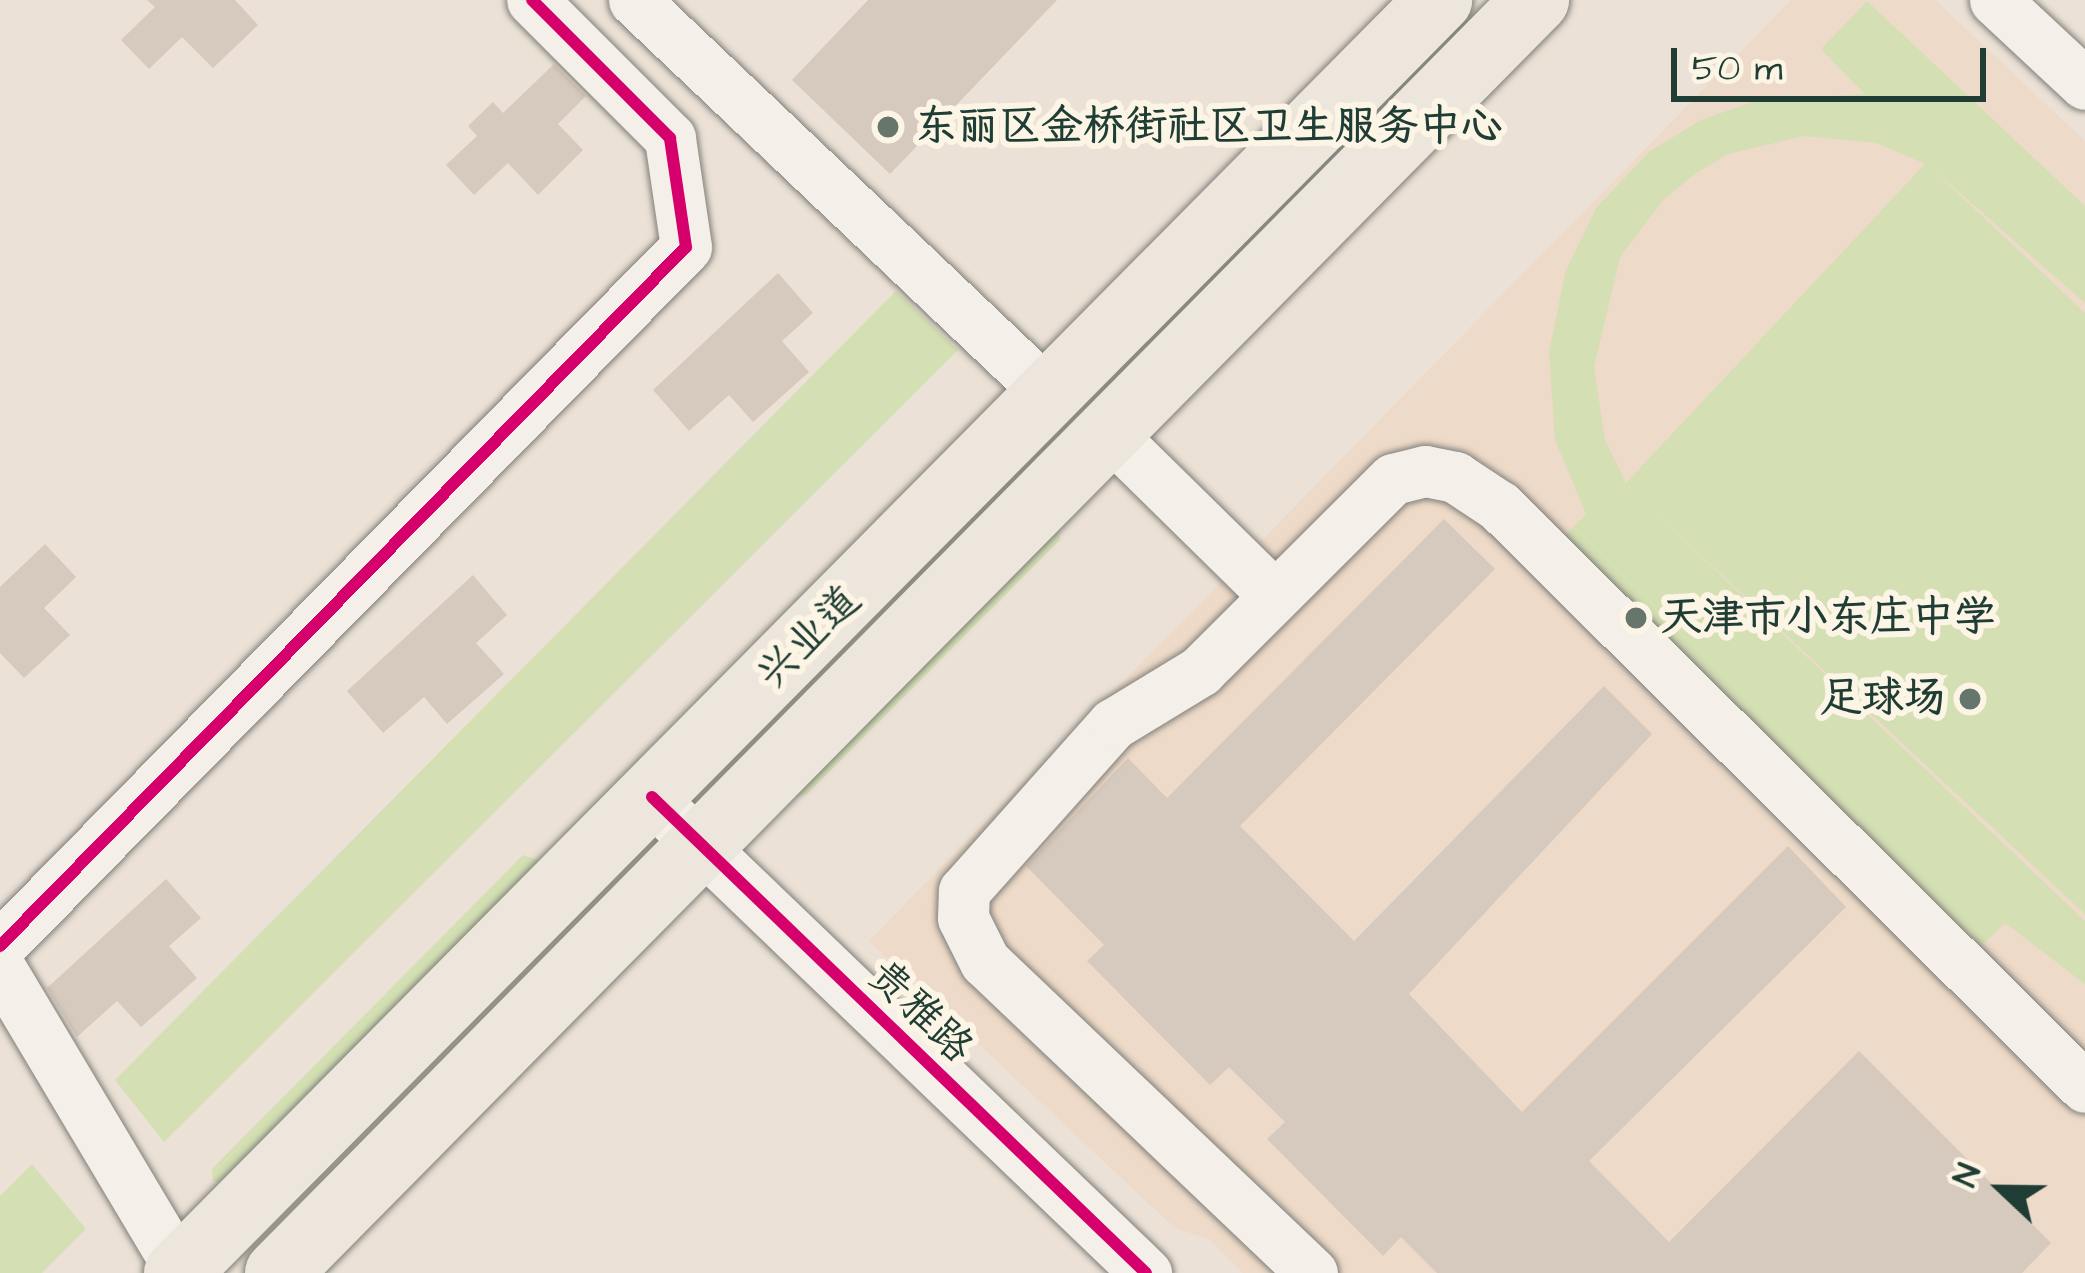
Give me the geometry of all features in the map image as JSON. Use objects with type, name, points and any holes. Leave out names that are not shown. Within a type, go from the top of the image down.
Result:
[{"type":"main road","name":"兴业道","points":[[278,1273],[1050,395],[1439,0]]},
{"type":"main road","name":"兴业道","points":[[178,1271],[1106,430],[1536,0]]},
{"type":"street","points":[[0,946],[686,247],[670,138],[532,0]]},
{"type":"street","points":[[634,0],[1050,395]]},
{"type":"street","points":[[1995,0],[2085,84]]},
{"type":"street","points":[[1106,430],[1274,595]]},
{"type":"street","points":[[1289,1265],[986,962],[963,918],[964,891],[976,868],[1113,724],[1200,671],[1393,479],[1426,471],[1455,477],[1499,506],[2085,1087]]},
{"type":"street","name":"贵雅路","points":[[673,820],[1146,1273]]},
{"type":"street","points":[[0,968],[178,1271]]},
{"type":"shaded area","name":"天津市小东庄中学","points":[[1791,0],[1935,0],[2085,141],[2085,1273],[1243,1273],[1209,1239],[1175,1228],[869,941]]},
{"type":"green space","name":"足球场","points":[[1867,1],[2085,206],[2085,303],[1928,165],[2085,313],[2085,914],[1631,490],[2085,921],[2085,984],[2005,923],[1981,946],[1563,538],[1586,514],[1555,440],[1549,351],[1566,270],[1597,207],[1649,152],[1701,120],[1755,101],[1865,94],[1821,49]],"holes":[[[1804,136],[1877,143],[1925,164],[1626,483],[1605,440],[1594,367],[1620,257],[1663,200],[1728,154]]]},
{"type":"green space","points":[[896,291],[958,350],[164,1142],[115,1080]]},
{"type":"green space","points":[[1060,519],[1060,540],[806,795],[785,798]]},
{"type":"green space","points":[[523,855],[540,861],[227,1184],[213,1181],[212,1169]]},
{"type":"green space","points":[[32,1164],[86,1229],[42,1273],[0,1273],[0,1196]]},
{"type":"building","points":[[147,0],[235,0],[258,25],[213,68],[182,37],[149,69],[121,40],[155,7]]},
{"type":"building","name":"东丽区金桥街社区卫生服务中心","points":[[868,0],[1057,0],[890,174],[792,80]]},
{"type":"building","points":[[554,64],[586,96],[558,124],[583,150],[538,195],[508,163],[474,195],[446,165],[477,136],[468,126],[493,102],[503,113]]},
{"type":"building","points":[[778,273],[813,313],[782,341],[809,372],[753,422],[729,395],[689,431],[653,390]]},
{"type":"building","points":[[1444,519],[1495,569],[1240,826],[1354,941],[1604,686],[1652,734],[1409,994],[1522,1112],[1788,846],[1846,907],[1589,1161],[1669,1242],[1859,1051],[2051,1243],[2022,1273],[1437,1273],[1401,1237],[1383,1256],[1267,1139],[1285,1122],[1229,1067],[1210,1085],[1087,961],[1104,945],[1026,866],[1128,758],[1167,798]]},
{"type":"building","points":[[45,544],[76,577],[44,608],[70,635],[24,678],[0,653],[0,587]]},
{"type":"building","points":[[473,575],[507,615],[476,643],[504,674],[447,724],[424,697],[383,733],[347,691]]},
{"type":"building","points":[[166,879],[201,918],[169,946],[197,978],[141,1027],[117,1001],[77,1037],[47,988]]},
{"type":"cycle path","points":[[0,946],[686,247],[670,138],[532,0]]},
{"type":"cycle path","points":[[652,797],[1146,1273]]},
{"type":"place","name":"东丽区金桥街社区卫生服务中心","points":[[888,127]]},
{"type":"place","name":"天津市小东庄中学","points":[[1636,618]]},
{"type":"place","name":"足球场","points":[[1970,699]]}]
